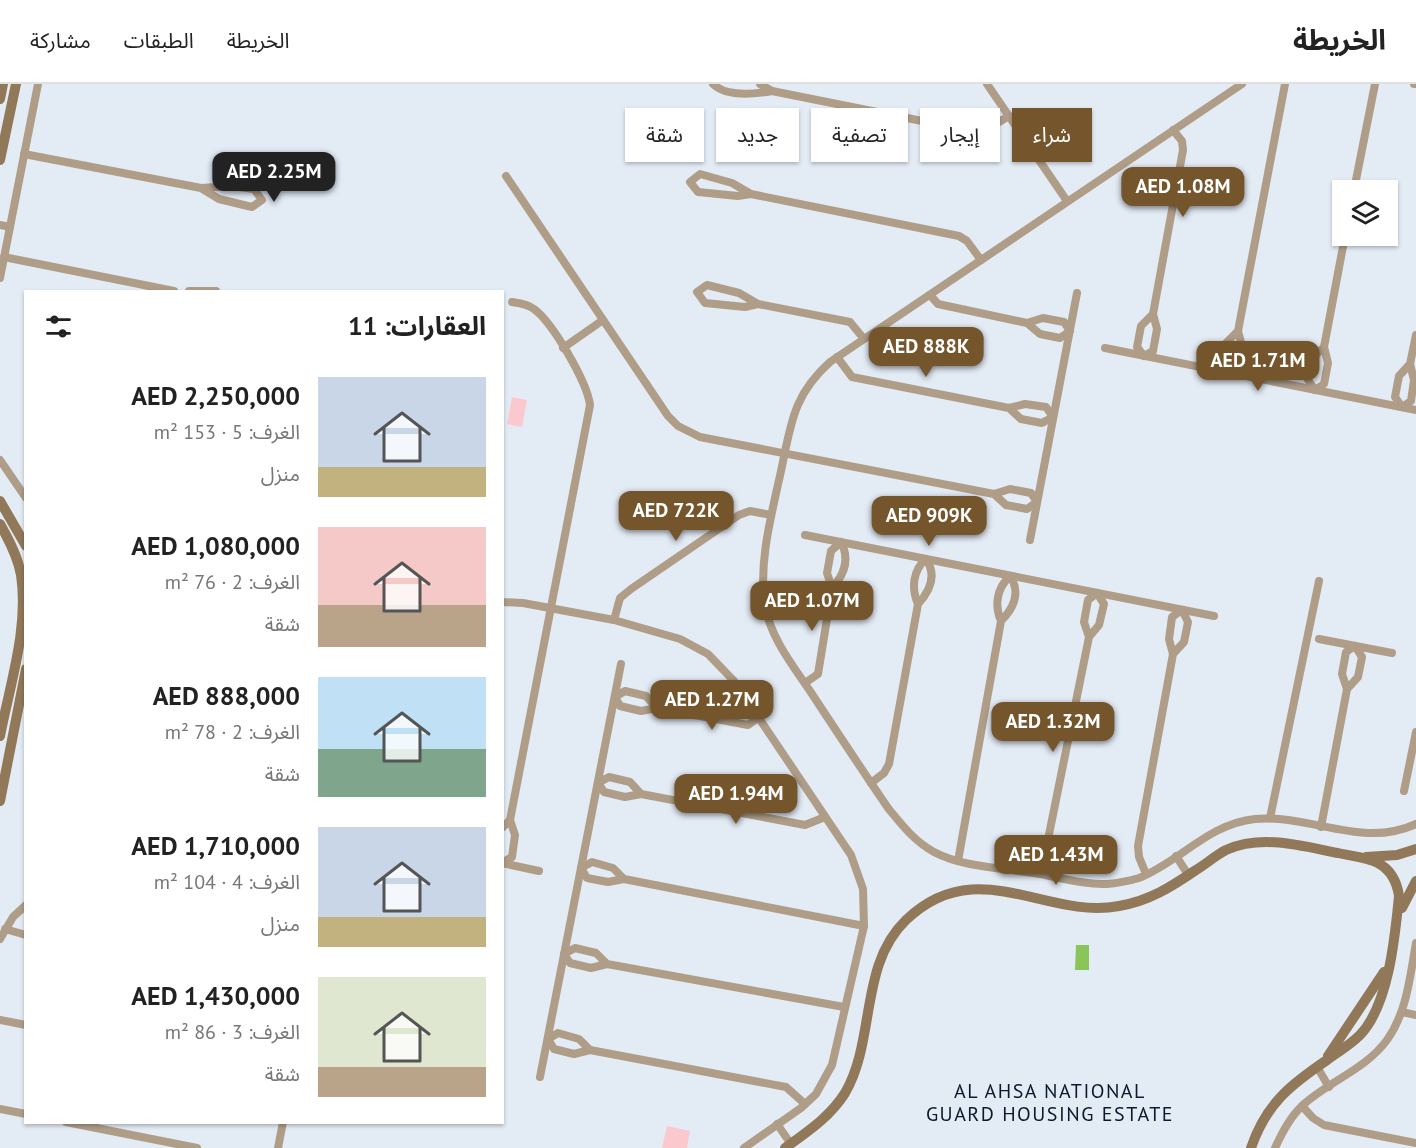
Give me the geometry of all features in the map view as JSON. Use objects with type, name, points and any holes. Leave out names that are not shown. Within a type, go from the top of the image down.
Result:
[{"type":"main road","points":[[0,99],[3,84]]},
{"type":"main road","points":[[0,160],[4,121],[16,84]]},
{"type":"main road","points":[[0,501],[24,543]]},
{"type":"main road","points":[[0,524],[16,558],[23,597],[20,634],[0,736]]},
{"type":"main road","points":[[0,801],[24,679]]},
{"type":"main road","points":[[788,1146],[820,1122],[844,1094],[858,1065],[876,974],[894,933],[922,908],[942,897],[961,891],[988,889],[1082,906],[1118,907],[1161,894],[1226,850],[1256,843],[1293,844],[1377,863],[1390,873],[1397,883],[1400,896],[1378,1006],[1370,1022],[1350,1044],[1288,1087],[1264,1118],[1251,1148]]},
{"type":"main road","points":[[1357,857],[1397,855],[1416,849]]},
{"type":"main road","points":[[1395,925],[1416,881]]},
{"type":"main road","points":[[1321,1064],[1388,965]]},
{"type":"street","points":[[0,278],[38,84]]},
{"type":"street","points":[[712,84],[718,89],[741,93],[772,91],[972,131],[984,132],[1009,116]]},
{"type":"street","points":[[760,84],[772,91]]},
{"type":"street","points":[[987,84],[1066,201]]},
{"type":"street","points":[[1242,84],[837,357],[813,379],[795,406],[771,515],[764,572],[766,608],[779,644],[871,783],[908,833],[935,852],[958,861],[1108,884],[1146,874],[1203,837],[1221,828],[1244,821],[1270,818],[1374,835],[1392,833],[1416,824]]},
{"type":"street","points":[[1230,373],[1239,368],[1242,346],[1238,331],[1285,84]]},
{"type":"street","points":[[1356,180],[1375,84]]},
{"type":"street","points":[[1144,356],[1153,351],[1157,329],[1153,314],[1183,150],[1182,141],[1173,130]]},
{"type":"street","points":[[24,154],[201,188],[232,186],[254,189],[262,200],[252,207],[219,199],[201,188]]},
{"type":"street","points":[[751,194],[738,196],[698,192],[690,182],[700,174],[732,183],[751,194],[959,236],[967,241],[981,260]]},
{"type":"street","points":[[506,176],[668,416],[678,426],[700,436],[994,494],[1010,489],[1031,493],[1037,502]]},
{"type":"street","points":[[0,225],[10,227]]},
{"type":"street","points":[[1315,390],[1324,384],[1328,363],[1324,347],[1344,246]]},
{"type":"street","points":[[4,257],[169,290]]},
{"type":"street","points":[[758,304],[745,307],[705,303],[697,292],[706,285],[739,293],[758,304],[850,322],[864,339]]},
{"type":"street","points":[[1030,540],[1077,293]]},
{"type":"street","points":[[930,295],[938,304],[1027,323],[1040,334],[1060,338],[1070,331]]},
{"type":"street","points":[[504,862],[512,856],[515,835],[510,820],[590,405],[583,379],[537,311],[529,306],[512,302]]},
{"type":"street","points":[[1144,356],[1137,347],[1141,326],[1153,314]]},
{"type":"street","points":[[1027,323],[1043,318],[1064,322],[1070,331]]},
{"type":"street","points":[[563,348],[603,320]]},
{"type":"street","points":[[1230,373],[1222,363],[1226,343],[1238,331]]},
{"type":"street","points":[[1402,407],[1411,401],[1414,380],[1410,364],[1416,335]]},
{"type":"street","points":[[1315,390],[1308,380],[1312,359],[1324,347]]},
{"type":"street","points":[[1105,348],[1416,410]]},
{"type":"street","points":[[837,357],[852,377],[1009,408],[1025,404],[1046,407],[1053,417]]},
{"type":"street","points":[[1402,407],[1395,397],[1399,376],[1410,364]]},
{"type":"street","points":[[1009,408],[1021,419],[1042,423],[1053,417]]},
{"type":"street","points":[[0,460],[24,495]]},
{"type":"street","points":[[994,494],[1006,505],[1027,509],[1037,502]]},
{"type":"street","points":[[614,620],[620,598],[739,515],[750,511],[771,515]]},
{"type":"street","points":[[805,535],[1214,616]]},
{"type":"street","points":[[805,683],[818,674],[832,588],[827,573],[831,551],[841,542]]},
{"type":"street","points":[[832,588],[843,576],[847,555],[841,542]]},
{"type":"street","points":[[871,783],[884,773],[889,764],[918,604],[913,589],[917,567],[926,559]]},
{"type":"street","points":[[918,604],[929,592],[933,572],[926,559]]},
{"type":"street","points":[[1001,621],[1012,609],[1016,589],[1010,576]]},
{"type":"street","points":[[958,861],[1001,621],[997,606],[1000,584],[1010,576]]},
{"type":"street","points":[[1270,818],[1319,581]]},
{"type":"street","points":[[1089,637],[1100,625],[1104,604],[1097,593]]},
{"type":"street","points":[[1041,874],[1089,637],[1084,622],[1088,600],[1097,593]]},
{"type":"street","points":[[504,602],[614,620],[680,639],[708,654],[735,681],[851,855],[859,875],[865,905],[864,926],[832,1065],[816,1094],[744,1148]]},
{"type":"street","points":[[1173,654],[1184,642],[1188,622],[1182,610]]},
{"type":"street","points":[[1146,874],[1139,857],[1138,846],[1173,654],[1169,639],[1172,617],[1182,610]]},
{"type":"street","points":[[1319,639],[1392,653]]},
{"type":"street","points":[[1320,827],[1347,689],[1342,674],[1346,652],[1356,646]]},
{"type":"street","points":[[1347,689],[1358,677],[1362,657],[1356,646]]},
{"type":"street","points":[[540,1077],[621,664]]},
{"type":"street","points":[[615,697],[625,691],[646,696],[657,708]]},
{"type":"street","points":[[615,697],[621,706],[641,711],[657,708],[748,725],[759,717]]},
{"type":"street","points":[[1404,791],[1414,755],[1416,732]]},
{"type":"street","points":[[598,783],[609,777],[630,782],[641,794]]},
{"type":"street","points":[[598,783],[604,792],[625,797],[641,794],[805,825],[825,817]]},
{"type":"street","points":[[504,826],[510,820]]},
{"type":"street","points":[[1176,856],[1188,876]]},
{"type":"street","points":[[581,868],[592,862],[612,868],[624,879]]},
{"type":"street","points":[[504,863],[539,871]]},
{"type":"street","points":[[581,868],[587,878],[608,882],[624,879],[864,926]]},
{"type":"street","points":[[0,939],[5,929],[24,907]]},
{"type":"street","points":[[5,929],[24,934]]},
{"type":"street","points":[[1275,1148],[1282,1133],[1302,1106],[1375,1055],[1388,1039],[1402,1012],[1414,966],[1416,943]]},
{"type":"street","points":[[564,954],[575,948],[596,953],[607,964]]},
{"type":"street","points":[[564,954],[570,963],[591,968],[607,964],[844,1007]]},
{"type":"street","points":[[1402,1012],[1416,1015]]},
{"type":"street","points":[[0,1020],[24,1025]]},
{"type":"street","points":[[548,1039],[558,1033],[579,1039],[590,1050]]},
{"type":"street","points":[[548,1039],[554,1049],[574,1054],[590,1050],[786,1087],[805,1104]]},
{"type":"street","points":[[1321,1064],[1329,1087]]},
{"type":"street","points":[[1302,1106],[1312,1118],[1324,1125],[1416,1143]]},
{"type":"street","points":[[0,1109],[24,1114]]},
{"type":"street","points":[[76,1124],[197,1148]]},
{"type":"street","points":[[278,1148],[283,1124]]},
{"type":"street","points":[[777,1124],[788,1146]]},
{"type":"shaded area","points":[[512,397],[527,400],[522,427],[507,424]]},
{"type":"shaded area","points":[[1076,945],[1089,945],[1089,970],[1075,970]]},
{"type":"shaded area","points":[[667,1126],[690,1131],[687,1148],[662,1148]]},
{"type":"district","name":"AL AHSA NATIONAL GUARD HOUSING ESTATE","points":[[1050,1102]]}]
